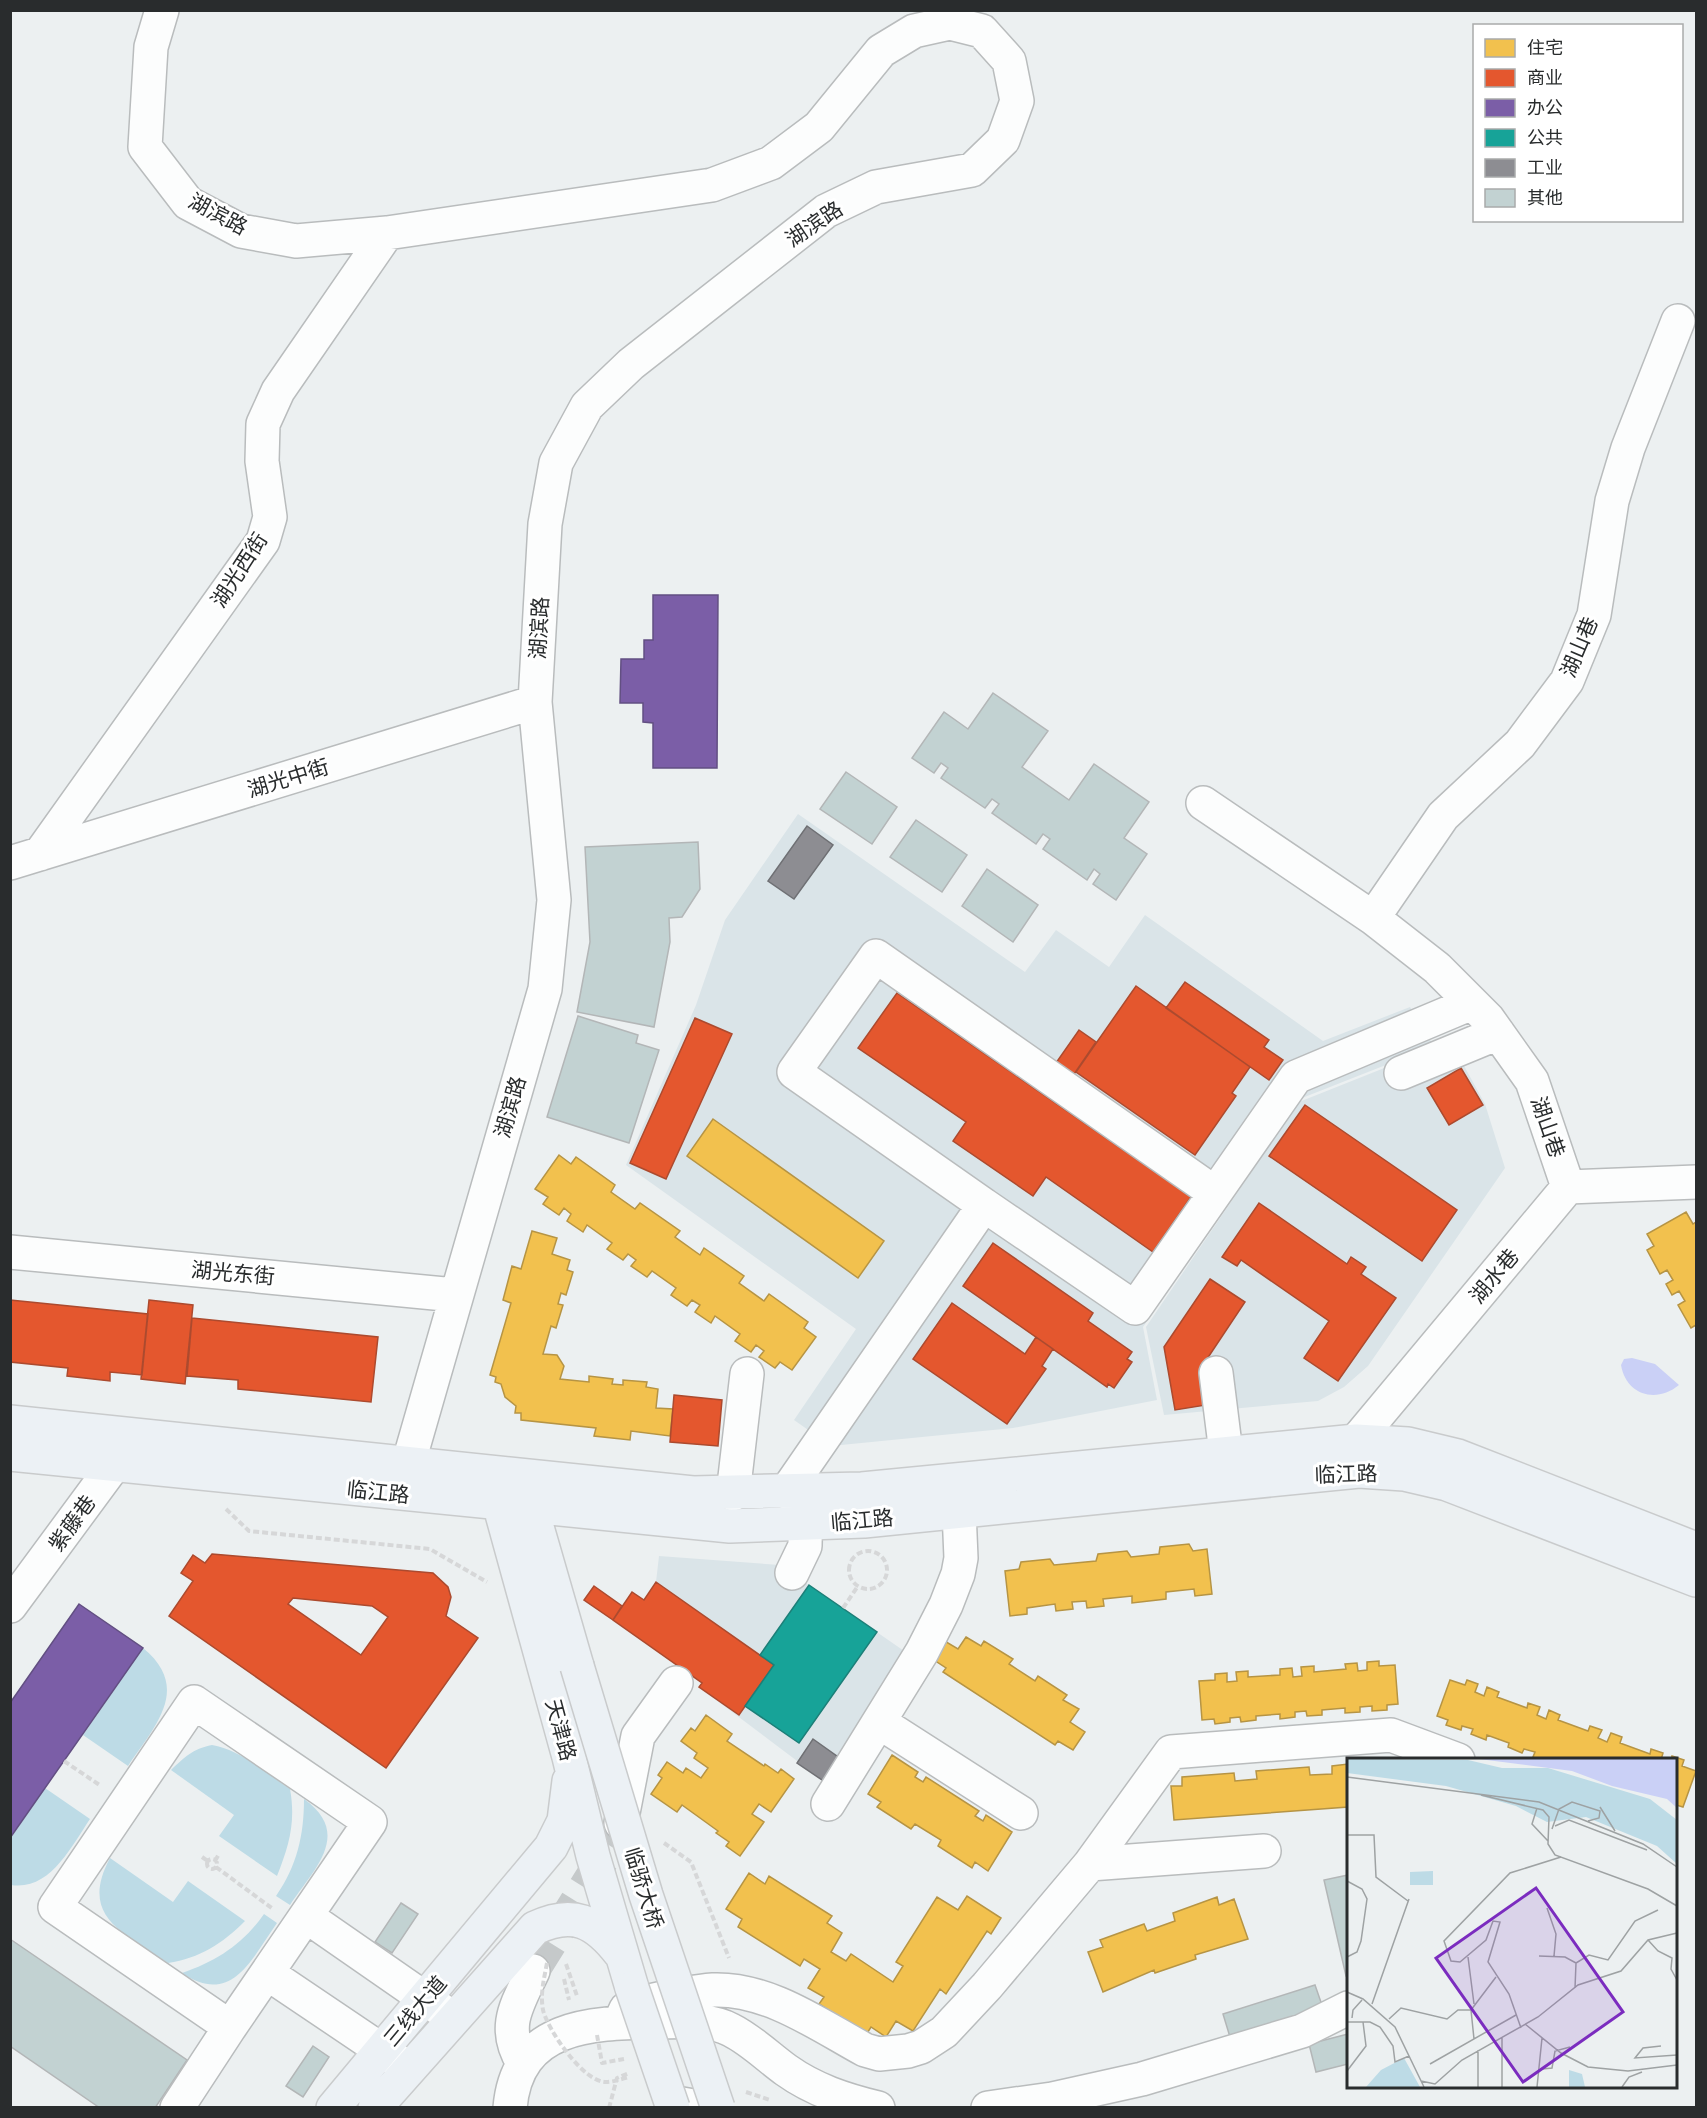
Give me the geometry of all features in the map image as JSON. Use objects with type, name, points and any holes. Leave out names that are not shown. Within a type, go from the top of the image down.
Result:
[{"type":"main road","name":"临江路","points":[[10,1422],[693,1493],[733,1494],[874,1488],[1226,1453],[1357,1456],[1404,1474],[1447,1484],[1696,1580]]},
{"type":"main road","name":"临江路","points":[[10,1454],[690,1524],[730,1526],[807,1525],[959,1512],[1357,1456],[1408,1444],[1458,1456],[1696,1548]]},
{"type":"main road","points":[[506,1474],[515,1506]]},
{"type":"main road","name":"临骄大桥","points":[[515,1506],[577,1666],[646,1895],[718,2108]]},
{"type":"main road","name":"天津路","points":[[515,1506],[569,1757],[607,1861],[620,1953],[674,2108]]},
{"type":"main road","points":[[496,1914],[551,1847],[564,1821],[569,1792],[569,1757]]},
{"type":"main road","points":[[496,1914],[546,1872],[578,1857],[607,1861],[646,1895]]},
{"type":"main road","name":"三线大道","points":[[333,2108],[496,1914]]},
{"type":"main road","name":"三线大道","points":[[375,2108],[521,1941],[535,1928],[550,1921],[568,1919],[595,1927],[606,1935],[620,1953]]},
{"type":"street","name":"湖滨路","points":[[162,10],[152,47],[145,147],[188,203],[241,231],[296,241],[387,233],[712,185],[771,163],[819,127],[881,51],[914,31],[950,23],[982,31],[1010,61],[1017,101],[1003,140],[972,170],[876,187],[826,211],[631,364],[587,406],[556,463],[545,524],[535,702],[554,900],[545,989],[455,1295],[400,1494]]},
{"type":"street","name":"湖光西街","points":[[25,858],[263,541],[270,517],[262,461],[264,424],[278,391],[387,233]]},
{"type":"street","name":"湖山巷","points":[[1373,918],[1443,816],[1520,744],[1567,681],[1594,615],[1612,501],[1628,448],[1678,321]]},
{"type":"street","name":"湖光中街","points":[[25,858],[535,702]]},
{"type":"street","name":"湖山巷","points":[[1203,803],[1373,918],[1437,968],[1472,1003],[1498,1033],[1532,1081],[1568,1187]]},
{"type":"street","points":[[1215,1193],[876,956],[795,1072],[1135,1308],[1296,1077],[1472,1003]]},
{"type":"street","points":[[1401,1073],[1498,1033]]},
{"type":"street","points":[[1568,1187],[1696,1182]]},
{"type":"street","name":"湖水巷","points":[[1357,1456],[1568,1187]]},
{"type":"street","points":[[792,1573],[805,1546],[807,1525],[796,1492],[984,1205]]},
{"type":"street","name":"湖光东街","points":[[10,1252],[455,1295]]},
{"type":"street","points":[[1216,1373],[1226,1453]]},
{"type":"street","points":[[733,1494],[747,1374]]},
{"type":"street","points":[[114,1465],[117,1433]]},
{"type":"street","name":"紫藤巷","points":[[10,1606],[114,1465]]},
{"type":"street","points":[[828,1804],[879,1722],[897,1681],[937,1625],[958,1574],[961,1543],[959,1512]]},
{"type":"street","points":[[619,1833],[638,1736],[676,1683]]},
{"type":"street","points":[[177,2108],[370,1822],[194,1702],[55,1907],[230,2027]]},
{"type":"street","points":[[879,1722],[1021,1813]]},
{"type":"street","points":[[620,2022],[626,2009],[632,2005],[687,1993],[734,1991],[775,2003],[879,2054],[893,2054],[921,2047],[944,2032],[980,1994],[1090,1864],[1171,1752],[1391,1735],[1453,1758]]},
{"type":"street","points":[[1090,1864],[1264,1851]]},
{"type":"street","points":[[302,1921],[426,1998],[453,2018]]},
{"type":"street","points":[[523,2063],[512,2040],[511,2026],[514,2014],[540,1967]]},
{"type":"street","points":[[267,1972],[409,2069]]},
{"type":"street","points":[[988,2108],[1052,2099],[1142,2079],[1302,2031],[1347,2008]]},
{"type":"street","points":[[510,2108],[512,2092],[523,2063],[548,2039],[562,2032],[580,2026],[620,2022],[697,2021],[730,2029],[789,2072],[813,2099],[850,2101],[878,2108]]},
{"type":"street","points":[[674,2108],[682,2104],[705,2108]]},
{"type":"path","points":[[223,1506],[249,1531],[430,1548],[490,1584]]},
{"type":"path","points":[[867,1551],[879,1555],[886,1566],[885,1578],[876,1587],[858,1586],[849,1572],[852,1560],[867,1551]]},
{"type":"path","points":[[843,1608],[858,1586]]},
{"type":"path","points":[[64,1761],[125,1803]]},
{"type":"path","points":[[215,1861],[219,1854]]},
{"type":"path","points":[[202,1857],[209,1862]]},
{"type":"path","points":[[211,1858],[215,1861],[219,1863],[213,1871],[206,1865],[211,1858]]},
{"type":"path","points":[[691,1862],[728,1953]]},
{"type":"path","points":[[216,1867],[302,1921]]},
{"type":"path","points":[[205,1875],[210,1868]]},
{"type":"path","points":[[564,1958],[578,1997]]},
{"type":"path","points":[[540,1967],[541,1996],[549,2026],[579,2065],[604,2082],[612,2080]]},
{"type":"shaded area","points":[[798,814],[1025,972],[1056,930],[1109,967],[1145,915],[1323,1041],[1410,1007],[1434,1046],[1297,1100],[1143,1327],[1157,1400],[1013,1428],[831,1446],[794,1420],[856,1329],[626,1165],[696,1005],[725,920]]},
{"type":"shaded area","points":[[1432,1049],[1443,1075],[1463,1064],[1485,1104],[1505,1168],[1368,1366],[1344,1387],[1318,1401],[1164,1415],[1146,1327],[1299,1102]]},
{"type":"shaded area","points":[[659,1556],[780,1565],[907,1653],[825,1782],[699,1687],[702,1682],[584,1600],[594,1586],[622,1606],[632,1592],[644,1600],[656,1582]]},
{"type":"shaded area","points":[[143,1648],[158,1663],[165,1678],[167,1692],[158,1722],[128,1766],[83,1735]]},
{"type":"shaded area","points":[[212,1745],[243,1757],[290,1789],[292,1823],[277,1876],[219,1836],[234,1815],[171,1770],[194,1751]]},
{"type":"shaded area","points":[[45,1788],[90,1819],[67,1854],[48,1874],[25,1885],[11,1885],[11,1838]]},
{"type":"shaded area","points":[[304,1799],[318,1812],[326,1825],[327,1838],[318,1865],[290,1905],[276,1896],[289,1873],[298,1850],[303,1825]]},
{"type":"shaded area","points":[[110,1858],[173,1902],[188,1881],[245,1921],[228,1937],[210,1949],[190,1958],[168,1963],[122,1932],[103,1910],[100,1895],[102,1879]]},
{"type":"shaded area","points":[[264,1914],[277,1923],[239,1974],[227,1981],[214,1984],[199,1982],[182,1973],[207,1963],[238,1943]]},
{"type":"water","points":[[1632,1358],[1655,1364],[1679,1385],[1661,1394],[1652,1395],[1635,1390],[1624,1375],[1621,1365],[1624,1359]]},
{"type":"building: 住宅","points":[[713,1119],[884,1241],[858,1278],[687,1156]]},
{"type":"building: 住宅","points":[[559,1155],[571,1164],[576,1157],[615,1185],[611,1192],[635,1209],[640,1203],[680,1231],[675,1237],[700,1255],[704,1248],[744,1276],[739,1283],[764,1301],[769,1294],[808,1322],[804,1328],[816,1337],[792,1370],[780,1362],[775,1368],[759,1357],[764,1351],[756,1345],[751,1352],[735,1341],[740,1334],[715,1316],[711,1323],[695,1312],[700,1305],[692,1300],[687,1306],[671,1295],[676,1288],[652,1271],[647,1277],[631,1266],[636,1260],[628,1254],[623,1260],[607,1249],[612,1243],[587,1225],[583,1232],[567,1221],[571,1214],[564,1208],[559,1215],[543,1204],[548,1197],[535,1189]]},
{"type":"building: 住宅","points":[[1686,1212],[1693,1224],[1696,1222],[1696,1325],[1691,1328],[1678,1305],[1685,1301],[1679,1291],[1672,1295],[1666,1284],[1673,1280],[1667,1270],[1660,1274],[1647,1250],[1654,1246],[1647,1234]]},
{"type":"building: 住宅","points":[[532,1231],[557,1238],[552,1254],[570,1260],[567,1270],[573,1272],[566,1295],[561,1293],[558,1304],[563,1305],[556,1328],[551,1326],[543,1354],[557,1355],[564,1366],[560,1379],[589,1382],[589,1376],[613,1379],[612,1384],[623,1385],[623,1380],[647,1382],[646,1387],[658,1389],[656,1408],[673,1409],[670,1436],[631,1431],[630,1440],[594,1436],[596,1428],[521,1420],[521,1413],[515,1413],[516,1406],[505,1397],[501,1384],[495,1382],[496,1377],[490,1375],[511,1303],[503,1300],[512,1266],[521,1269]]},
{"type":"building: 住宅","points":[[1189,1544],[1193,1551],[1207,1549],[1212,1594],[1195,1596],[1194,1589],[1166,1592],[1166,1599],[1132,1603],[1132,1596],[1103,1599],[1104,1606],[1087,1608],[1086,1601],[1072,1602],[1073,1609],[1056,1611],[1055,1604],[1027,1608],[1027,1614],[1010,1616],[1005,1571],[1019,1569],[1021,1562],[1050,1559],[1054,1565],[1096,1561],[1098,1554],[1127,1551],[1131,1557],[1159,1554],[1160,1547]]},
{"type":"building: 住宅","points":[[966,1637],[981,1646],[984,1641],[1013,1659],[1009,1664],[1035,1681],[1038,1676],[1067,1695],[1063,1700],[1079,1709],[1070,1722],[1085,1732],[1073,1750],[1058,1741],[1055,1745],[943,1672],[946,1668],[931,1658],[943,1640],[958,1649]]},
{"type":"building: 住宅","points":[[1379,1661],[1379,1666],[1395,1665],[1398,1704],[1387,1705],[1387,1710],[1372,1711],[1372,1706],[1360,1707],[1360,1712],[1345,1713],[1345,1708],[1322,1710],[1322,1715],[1307,1716],[1306,1711],[1295,1712],[1295,1717],[1280,1719],[1280,1714],[1256,1716],[1256,1720],[1241,1722],[1240,1717],[1230,1718],[1230,1722],[1215,1724],[1214,1719],[1202,1720],[1199,1681],[1215,1680],[1215,1674],[1227,1673],[1227,1682],[1237,1681],[1236,1672],[1248,1671],[1248,1677],[1280,1675],[1280,1669],[1292,1668],[1293,1677],[1302,1676],[1301,1667],[1314,1666],[1314,1672],[1346,1669],[1345,1664],[1357,1663],[1358,1671],[1367,1670],[1367,1662]]},
{"type":"building: 住宅","points":[[1450,1680],[1465,1685],[1467,1680],[1478,1684],[1475,1692],[1484,1696],[1487,1687],[1499,1692],[1497,1697],[1527,1708],[1528,1703],[1540,1707],[1537,1715],[1546,1719],[1549,1710],[1560,1715],[1558,1720],[1588,1731],[1590,1726],[1602,1730],[1598,1738],[1607,1742],[1611,1733],[1622,1737],[1620,1743],[1650,1754],[1651,1749],[1663,1753],[1662,1758],[1535,1758],[1533,1757],[1535,1752],[1524,1749],[1522,1753],[1508,1747],[1509,1743],[1487,1735],[1486,1740],[1471,1734],[1473,1729],[1462,1726],[1461,1730],[1446,1725],[1448,1720],[1437,1716]]},
{"type":"building: 住宅","points":[[706,1715],[732,1734],[727,1741],[764,1766],[765,1764],[778,1773],[781,1769],[794,1779],[771,1812],[759,1804],[752,1814],[764,1822],[740,1856],[726,1846],[729,1842],[716,1833],[718,1831],[682,1805],[677,1812],[651,1794],[662,1778],[658,1775],[667,1762],[683,1773],[686,1768],[701,1778],[708,1768],[694,1758],[697,1753],[681,1741],[691,1728],[695,1731]]},
{"type":"building: 住宅","points":[[892,1755],[918,1772],[915,1777],[923,1782],[926,1777],[979,1811],[975,1816],[983,1821],[986,1815],[1012,1832],[988,1871],[975,1862],[972,1868],[938,1846],[941,1840],[915,1824],[911,1829],[877,1807],[881,1802],[868,1794]]},
{"type":"building: 住宅","points":[[1672,1756],[1684,1760],[1682,1766],[1696,1771],[1683,1807],[1677,1805],[1677,1758],[1672,1758]]},
{"type":"building: 住宅","points":[[1347,1764],[1347,1807],[1174,1820],[1171,1786],[1182,1786],[1182,1777],[1234,1773],[1235,1781],[1257,1779],[1256,1771],[1309,1767],[1310,1775],[1332,1774],[1332,1766]]},
{"type":"building: 住宅","points":[[749,1873],[765,1884],[769,1876],[832,1916],[827,1923],[842,1933],[831,1952],[846,1961],[851,1954],[893,1982],[903,1966],[896,1962],[937,1897],[958,1910],[967,1896],[1001,1918],[991,1934],[987,1931],[946,1994],[940,1989],[913,2031],[896,2021],[886,2037],[871,2027],[866,2035],[819,2004],[824,1997],[808,1988],[820,1969],[804,1959],[800,1966],[738,1927],[742,1919],[726,1909]]},
{"type":"building: 住宅","points":[[1217,1897],[1219,1905],[1234,1899],[1248,1939],[1195,1955],[1196,1959],[1155,1973],[1154,1970],[1103,1992],[1088,1952],[1103,1947],[1100,1940],[1144,1924],[1147,1931],[1175,1921],[1173,1913]]},
{"type":"building: 商业","points":[[1185,982],[1269,1040],[1264,1047],[1283,1060],[1269,1080],[1166,1008]]},
{"type":"building: 商业","points":[[1136,986],[1250,1067],[1232,1093],[1236,1096],[1195,1155],[1076,1072]]},
{"type":"building: 商业","points":[[897,993],[1191,1197],[1153,1252],[1046,1177],[1033,1196],[953,1141],[966,1122],[858,1048]]},
{"type":"building: 商业","points":[[695,1018],[732,1034],[666,1179],[630,1163]]},
{"type":"building: 商业","points":[[1079,1030],[1096,1042],[1055,1102],[1037,1090]]},
{"type":"building: 商业","points":[[1461,1068],[1483,1105],[1449,1125],[1427,1088]]},
{"type":"building: 商业","points":[[1305,1105],[1457,1210],[1422,1261],[1269,1156]]},
{"type":"building: 商业","points":[[1259,1203],[1347,1264],[1351,1257],[1366,1267],[1361,1274],[1396,1298],[1338,1381],[1304,1358],[1329,1321],[1241,1260],[1237,1266],[1222,1257]]},
{"type":"building: 商业","points":[[993,1243],[1093,1313],[1088,1321],[1132,1352],[1127,1359],[1132,1362],[1114,1388],[1108,1384],[1107,1387],[963,1286]]},
{"type":"building: 商业","points":[[1210,1279],[1245,1302],[1199,1371],[1206,1405],[1175,1410],[1164,1347]]},
{"type":"building: 商业","points":[[10,1300],[148,1314],[142,1375],[110,1372],[110,1381],[67,1376],[68,1368],[10,1362]]},
{"type":"building: 商业","points":[[149,1300],[193,1305],[185,1384],[141,1379]]},
{"type":"building: 商业","points":[[952,1303],[1025,1354],[1036,1337],[1053,1349],[1042,1366],[1046,1369],[1007,1424],[913,1359]]},
{"type":"building: 商业","points":[[192,1318],[378,1337],[371,1402],[238,1389],[238,1380],[187,1376]]},
{"type":"building: 商业","points":[[674,1395],[722,1400],[718,1446],[670,1442]]},
{"type":"building: 商业","points":[[212,1554],[433,1573],[448,1587],[451,1597],[446,1616],[478,1638],[386,1768],[169,1616],[193,1581],[181,1573],[193,1555],[205,1563]],"holes":[[[293,1598],[372,1606],[388,1617],[361,1655],[288,1604]]]},
{"type":"building: 商业","points":[[656,1582],[774,1665],[739,1715],[699,1687],[702,1683],[613,1620],[632,1592],[644,1600]]},
{"type":"building: 商业","points":[[594,1586],[622,1606],[613,1620],[584,1600]]},
{"type":"building: 办公","points":[[653,595],[718,595],[717,768],[653,768],[653,723],[643,722],[643,703],[620,703],[621,659],[644,659],[644,640],[653,640]]},
{"type":"building: 办公","points":[[79,1604],[143,1648],[10,1838],[10,1703]]},
{"type":"building: 公共","points":[[809,1585],[877,1632],[799,1743],[745,1706],[774,1665],[760,1655]]},
{"type":"building: 工业","points":[[807,826],[833,845],[794,899],[768,881]]},
{"type":"building: 工业","points":[[813,1739],[841,1759],[825,1782],[797,1763]]},
{"type":"building: 其他","points":[[993,693],[1048,731],[1022,767],[1069,800],[1094,764],[1149,802],[1124,838],[1147,854],[1116,900],[1093,884],[1100,874],[1094,869],[1087,880],[1043,849],[1050,839],[1043,834],[1036,844],[992,813],[999,804],[992,799],[985,808],[941,778],[948,768],[941,763],[934,773],[912,758],[944,712],[968,729]]},
{"type":"building: 其他","points":[[846,772],[897,807],[872,844],[820,809]]},
{"type":"building: 其他","points":[[916,820],[967,855],[942,892],[890,857]]},
{"type":"building: 其他","points":[[698,842],[700,889],[682,917],[669,918],[670,942],[654,1027],[577,1012],[590,942],[585,847]]},
{"type":"building: 其他","points":[[987,869],[1038,905],[1013,942],[962,906]]},
{"type":"building: 其他","points":[[578,1016],[638,1035],[636,1043],[659,1050],[629,1143],[547,1117]]},
{"type":"building: 其他","points":[[1347,1875],[1347,1976],[1346,1976],[1324,1880]]},
{"type":"building: 其他","points":[[401,1903],[418,1914],[392,1953],[375,1942]]},
{"type":"building: 其他","points":[[10,1939],[187,2060],[155,2108],[100,2108],[10,2046]]},
{"type":"building: 其他","points":[[1315,1985],[1323,2008],[1230,2037],[1223,2014]]},
{"type":"building: 其他","points":[[1347,2034],[1347,2064],[1316,2072],[1309,2044]]},
{"type":"building: 其他","points":[[313,2046],[329,2057],[303,2097],[286,2086]]},
{"type":"tunnel","points":[[533,1971],[619,1833]]}]
